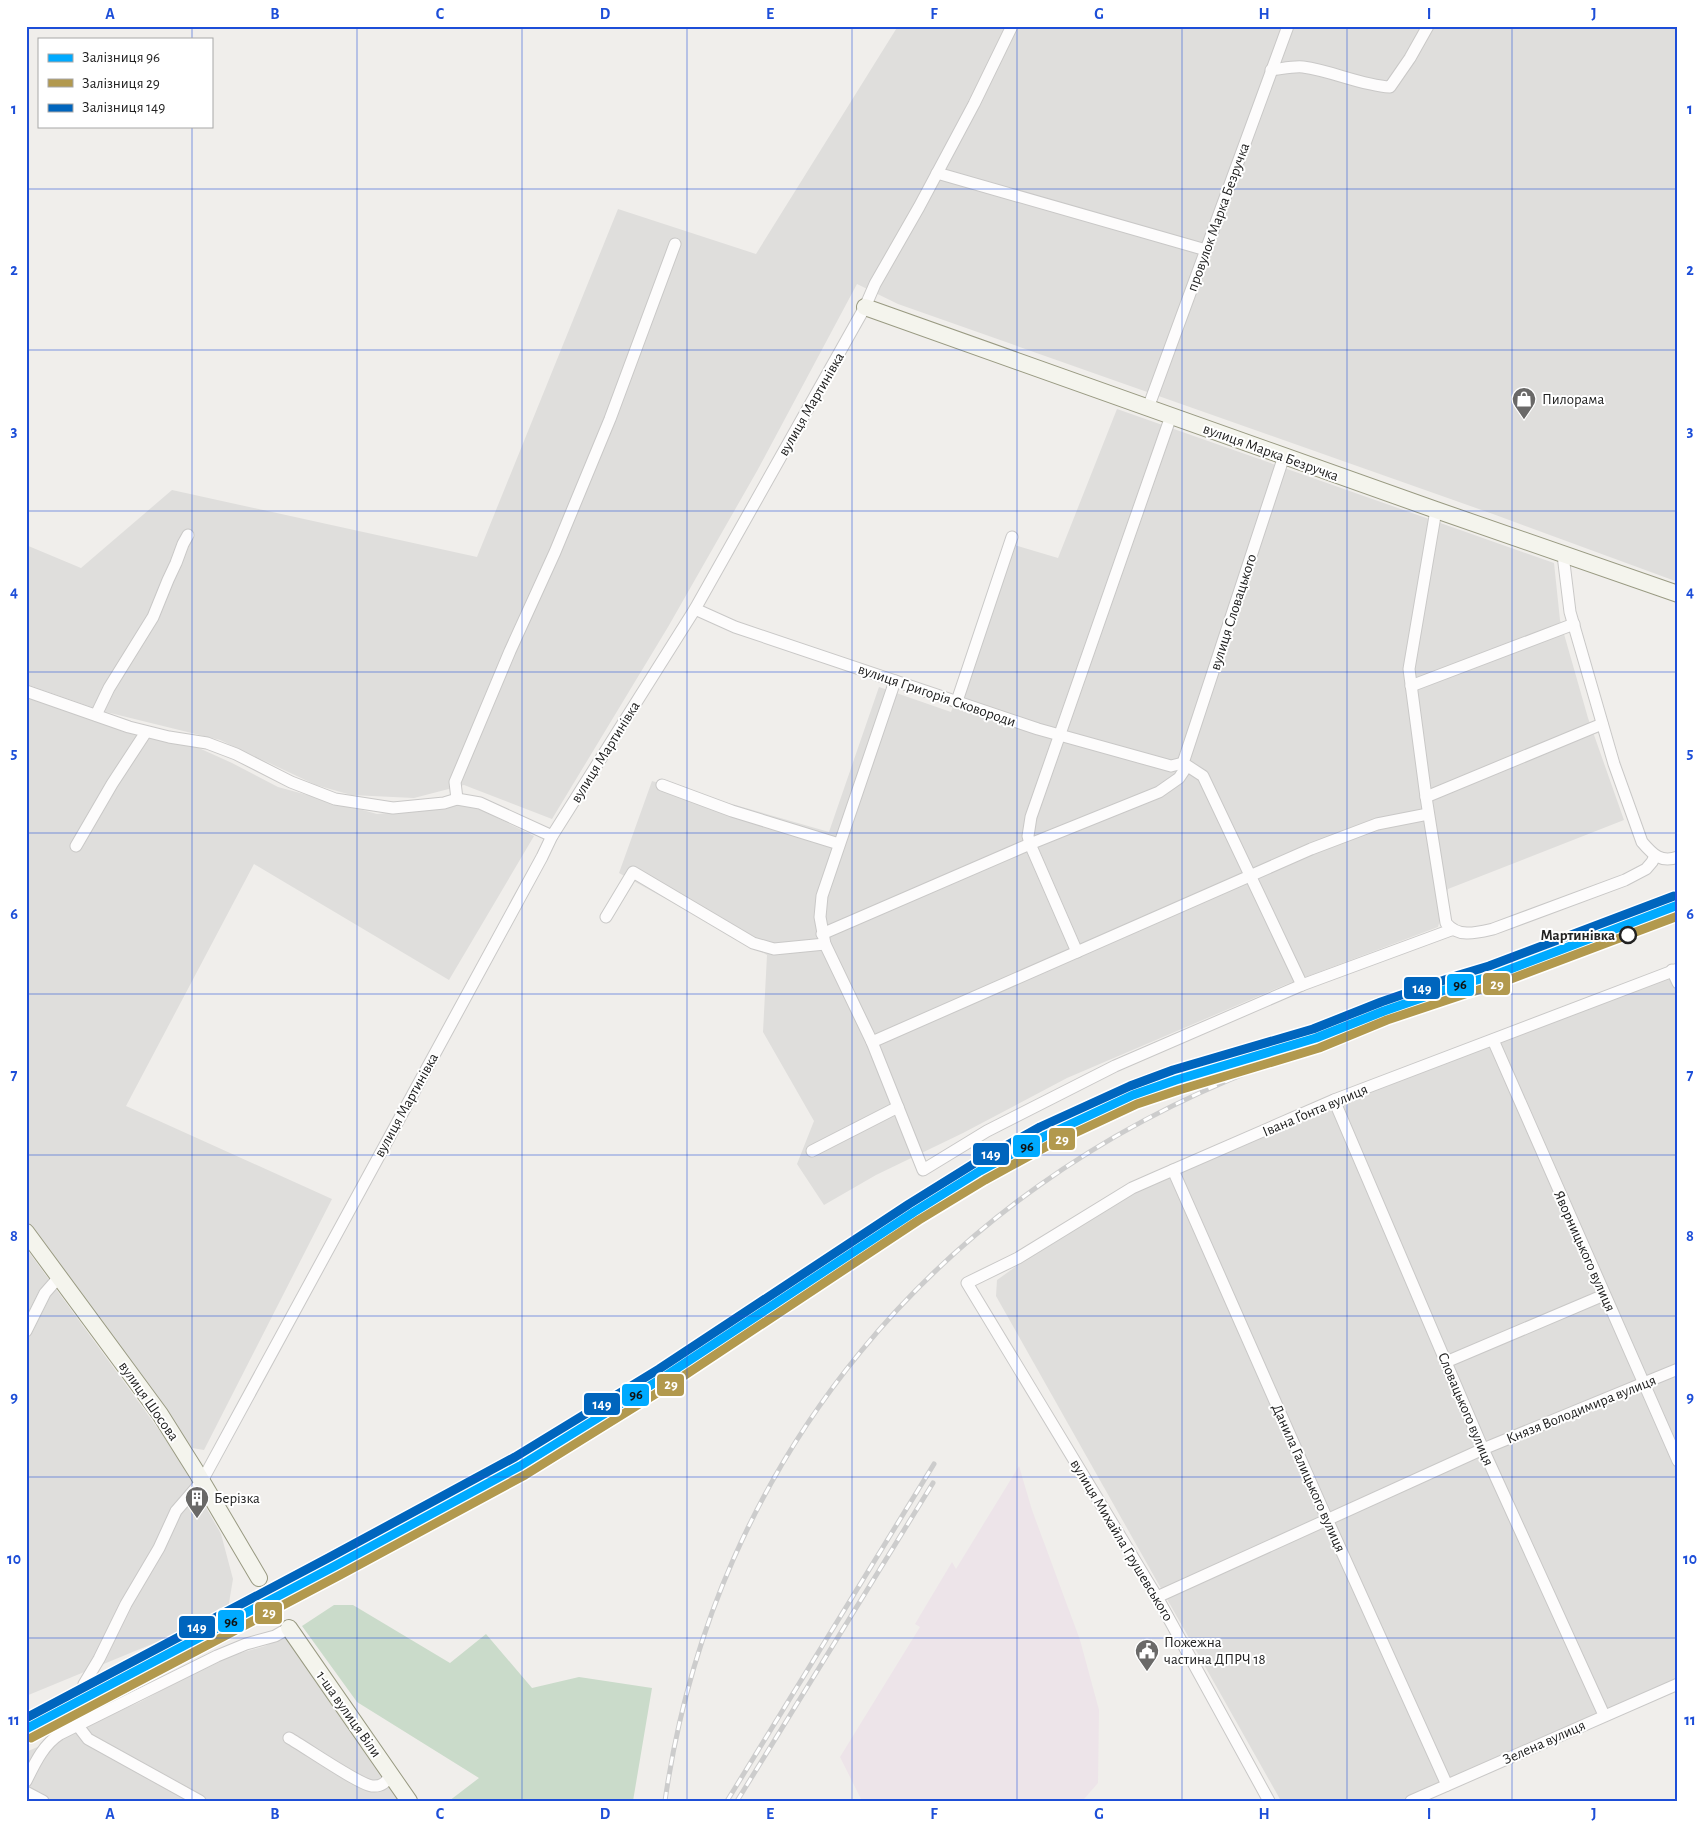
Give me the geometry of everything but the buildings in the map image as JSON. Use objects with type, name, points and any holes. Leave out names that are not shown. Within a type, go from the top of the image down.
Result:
[{"type":"street","name":"вулиця Мартинівка","points":[[84,1684],[99,1659],[126,1604],[159,1548],[176,1511],[202,1481],[552,836],[694,609],[865,308],[875,284],[974,104],[1012,26]]},
{"type":"street","name":"провулок Марка Безручка","points":[[1148,408],[1288,26]]},
{"type":"street","points":[[1271,70],[1300,67],[1331,72],[1372,86],[1390,87],[1410,58],[1428,26]]},
{"type":"street","points":[[937,173],[1206,250]]},
{"type":"street","points":[[457,799],[455,782],[510,651],[555,552],[606,428],[676,244]]},
{"type":"street","name":"вулиця Марка Безручка","points":[[865,308],[1678,594]]},
{"type":"street","points":[[1077,952],[1030,844],[1028,836],[1030,817],[1061,735],[1171,416]]},
{"type":"street","name":"вулиця Словацького","points":[[1185,765],[1284,456]]},
{"type":"street","points":[[1436,510],[1409,669],[1428,814],[1443,916],[1446,924],[1451,930],[1459,933],[1475,933],[1521,920],[1625,880],[1646,869],[1655,856]]},
{"type":"street","points":[[96,715],[109,688],[153,616],[188,535]]},
{"type":"street","points":[[957,701],[1012,537]]},
{"type":"street","points":[[1563,555],[1570,612],[1614,764],[1642,842],[1655,856],[1670,860],[1678,856]]},
{"type":"street","name":"вулиця Григорія Сковороди","points":[[694,609],[735,627],[1061,735],[1170,766],[1185,765]]},
{"type":"street","points":[[1411,686],[1574,624]]},
{"type":"street","points":[[895,680],[822,896],[820,918],[824,939],[872,1042],[923,1170],[987,1131],[1115,1066],[1302,985],[1451,930]]},
{"type":"street","points":[[26,691],[146,732],[207,744],[236,754],[291,782],[335,799],[393,808],[444,803],[457,799],[480,803],[552,836]]},
{"type":"street","points":[[1426,797],[1602,724]]},
{"type":"street","points":[[76,846],[112,784],[146,732]]},
{"type":"street","points":[[606,917],[633,872],[753,943],[774,949],[824,939],[1030,844],[1159,792],[1180,778],[1185,765],[1203,776],[1302,985]]},
{"type":"street","points":[[662,785],[732,811],[839,844]]},
{"type":"street","points":[[872,1042],[1250,875],[1377,824],[1428,814]]},
{"type":"street","points":[[1675,970],[1678,983]]},
{"type":"street","name":"Івана Ґонта вулиця","points":[[968,1283],[1018,1258],[1132,1188],[1334,1100],[1675,970]]},
{"type":"street","name":"Яворницького вулиця","points":[[1493,1040],[1678,1461]]},
{"type":"street","name":"Словацького вулиця","points":[[1334,1100],[1483,1449],[1604,1715]]},
{"type":"street","points":[[812,1151],[898,1106]]},
{"type":"street","name":"Данила Галицького вулиця","points":[[1174,1170],[1327,1519],[1447,1784]]},
{"type":"street","name":"вулиця Шосова","points":[[26,1232],[160,1414],[259,1578]]},
{"type":"street","points":[[26,1331],[45,1293],[59,1277]]},
{"type":"street","name":"вулиця Михайла Грушевського","points":[[968,1283],[1156,1597],[1269,1801]]},
{"type":"street","points":[[1446,1362],[1604,1295]]},
{"type":"street","name":"Князя Володимира вулиця","points":[[1156,1597],[1483,1449],[1643,1385],[1678,1369]]},
{"type":"street","points":[[26,1781],[36,1761],[52,1739],[217,1656],[246,1644],[275,1636],[289,1628]]},
{"type":"street","name":"1-ша вулиця Віли","points":[[289,1628],[409,1801]]},
{"type":"street","name":"Зелена вулиця","points":[[1411,1801],[1678,1684]]},
{"type":"street","points":[[78,1726],[84,1737],[200,1801]]},
{"type":"street","points":[[289,1738],[364,1784],[378,1786],[384,1784],[391,1776]]},
{"type":"street","points":[[26,1792],[43,1801]]},
{"type":"shaded area","points":[[898,26],[1678,26],[1678,582],[1493,514],[898,304],[857,284],[757,471],[668,627],[552,819],[464,785],[414,798],[351,795],[316,785],[220,740],[106,712],[26,684],[26,545],[81,568],[172,490],[477,557],[618,209],[756,254]]},
{"type":"shaded area","points":[[1117,409],[1554,563],[1560,620],[1588,718],[1624,820],[1448,889],[1438,927],[1287,984],[1067,1078],[963,1133],[876,1175],[824,1205],[797,1164],[814,1121],[763,1032],[767,955],[619,873],[652,781],[829,832],[879,687],[951,712],[1011,544],[1058,558]]},
{"type":"shaded area","points":[[26,696],[190,744],[278,787],[377,814],[425,810],[455,802],[477,808],[534,836],[449,980],[254,864],[126,1106],[332,1199],[204,1450],[192,1448],[26,1220]]},
{"type":"shaded area","points":[[1678,973],[1678,1679],[1401,1801],[1281,1801],[996,1296],[997,1280],[1060,1235],[1135,1192],[1325,1108]]},
{"type":"shaded area","points":[[26,1248],[173,1449],[221,1534],[233,1579],[228,1609],[157,1642],[26,1696]]},
{"type":"shaded area","points":[[1019,1466],[1032,1510],[1080,1640],[1099,1710],[1098,1783],[1084,1801],[862,1801],[840,1757],[920,1627],[915,1624],[952,1562],[956,1569]]},
{"type":"shaded area","points":[[285,1636],[400,1801],[26,1801],[26,1752],[140,1702],[220,1659],[265,1646]]},
{"type":"green space","points":[[334,1605],[353,1605],[450,1663],[486,1634],[532,1688],[579,1677],[652,1688],[633,1801],[449,1801],[479,1778],[357,1702],[302,1626]]},
{"type":"railway","points":[[1322,1044],[1492,976]]},
{"type":"railway","points":[[26,1735],[121,1689],[504,1483],[627,1408],[927,1212],[1029,1152],[1122,1107],[1191,1083],[1329,1041]]},
{"type":"railway","points":[[665,1801],[691,1676],[733,1559],[790,1451],[860,1352],[943,1264],[1038,1186],[1144,1121],[1259,1068]]},
{"type":"railway","points":[[727,1801],[934,1464]]},
{"type":"railway","points":[[737,1801],[933,1483]]},
{"type":"rail line","name":"149","points":[[26,1718],[515,1457],[659,1369],[909,1204],[975,1163],[1040,1127],[1130,1086],[1173,1070],[1313,1029],[1381,1002],[1489,966],[1674,896]]},
{"type":"rail line","name":"96","points":[[26,1729],[520,1466],[664,1377],[914,1212],[980,1171],[1045,1136],[1133,1095],[1176,1080],[1316,1038],[1384,1011],[1462,984],[1492,976],[1678,905]]},
{"type":"rail line","name":"29","points":[[31,1738],[525,1475],[670,1385],[919,1220],[985,1180],[1049,1145],[1137,1104],[1319,1048],[1387,1020],[1495,985],[1678,916]]},
{"type":"place","name":"Пилорама","points":[[1524,420]]},
{"type":"place","name":"Мартинівка","points":[[1628,935]]},
{"type":"place","name":"Берізка","points":[[197,1519]]},
{"type":"place","name":"Пожежна частина ДПРЧ 18","points":[[1147,1672]]}]
